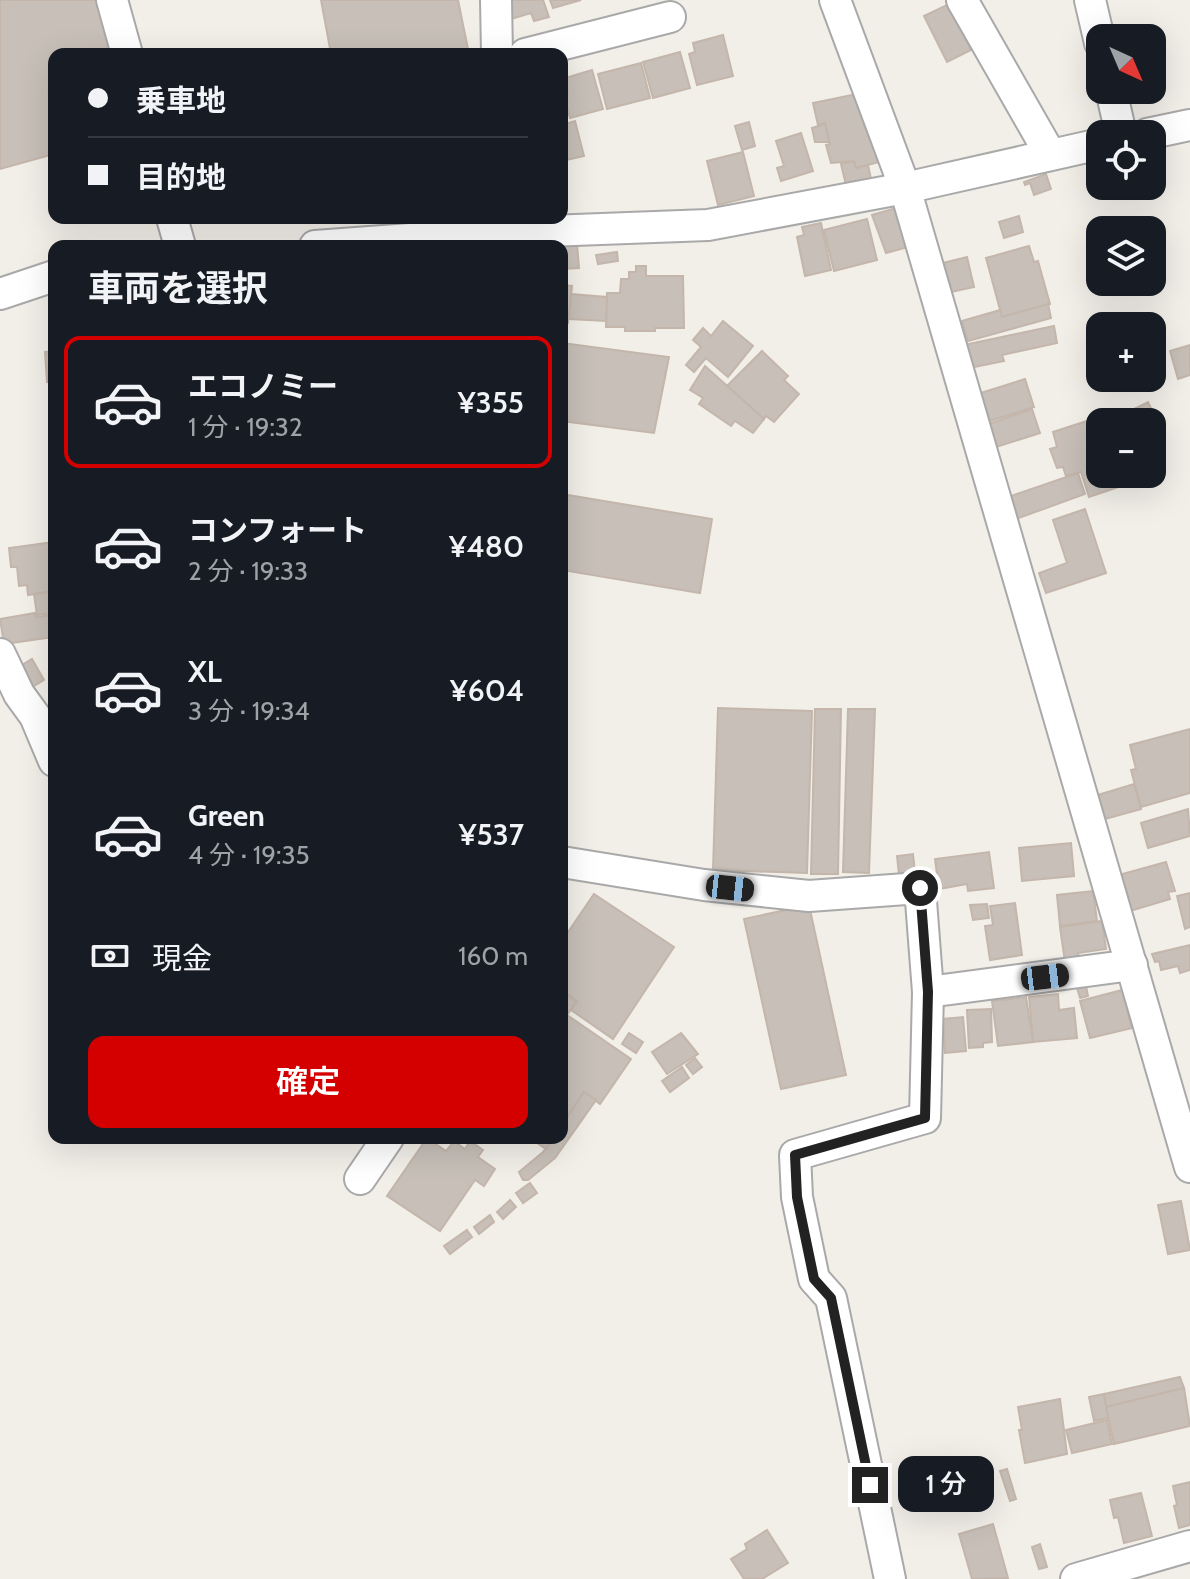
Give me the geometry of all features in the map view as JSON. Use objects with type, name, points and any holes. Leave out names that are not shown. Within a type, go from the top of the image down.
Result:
[{"type":"street","points":[[112,0],[125,48]]},
{"type":"street","points":[[496,0],[497,48]]},
{"type":"street","points":[[835,0],[905,188],[1190,1167]]},
{"type":"street","points":[[962,0],[1050,154]]},
{"type":"street","points":[[1090,0],[1096,24]]},
{"type":"street","points":[[549,48],[670,17]]},
{"type":"street","points":[[1166,130],[1190,125]]},
{"type":"street","points":[[391,240],[493,232],[708,225],[905,188],[1086,147]]},
{"type":"street","points":[[0,294],[48,278]]},
{"type":"street","points":[[0,654],[19,694],[35,716],[48,747]]},
{"type":"street","points":[[568,863],[704,885],[809,896],[920,888],[928,992],[925,1118],[795,1155],[797,1197],[814,1279],[831,1298],[890,1579]]},
{"type":"street","points":[[928,992],[1132,965]]},
{"type":"street","points":[[360,1179],[384,1144]]},
{"type":"street","points":[[1076,1579],[1190,1546]]},
{"type":"building","points":[[0,0],[97,0],[110,48],[48,48],[48,156],[0,169]]},
{"type":"building","points":[[321,0],[458,0],[468,48],[330,48]]},
{"type":"building","points":[[511,0],[543,0],[549,17],[534,21],[531,13],[508,20],[504,7],[512,5]]},
{"type":"building","points":[[550,0],[581,0],[553,8]]},
{"type":"building","points":[[949,4],[971,50],[947,62],[924,16]]},
{"type":"building","points":[[723,35],[733,76],[697,85],[689,54],[695,52],[693,43]]},
{"type":"building","points":[[680,52],[690,88],[653,98],[643,62]]},
{"type":"building","points":[[641,63],[650,98],[607,109],[598,74]]},
{"type":"building","points":[[592,70],[603,109],[570,118],[568,77]]},
{"type":"building","points":[[862,93],[879,162],[856,168],[854,161],[831,163],[825,123],[818,125],[813,103]]},
{"type":"building","points":[[575,121],[584,156],[568,160],[568,123]]},
{"type":"building","points":[[749,122],[755,146],[742,150],[735,126]]},
{"type":"building","points":[[825,124],[829,142],[815,142],[812,128]]},
{"type":"building","points":[[801,133],[813,171],[781,181],[777,168],[784,166],[776,141]]},
{"type":"building","points":[[743,152],[754,196],[718,205],[707,161]]},
{"type":"building","points":[[854,161],[856,168],[868,165],[871,179],[846,185],[841,164]]},
{"type":"building","points":[[1046,174],[1051,189],[1034,195],[1030,183],[1025,185],[1024,182]]},
{"type":"building","points":[[896,208],[908,247],[886,253],[872,215]]},
{"type":"building","points":[[1019,216],[1023,232],[1004,238],[999,222]]},
{"type":"building","points":[[867,219],[877,260],[834,271],[824,230]]},
{"type":"building","points":[[821,223],[831,270],[805,276],[797,237],[804,235],[802,227]]},
{"type":"building","points":[[577,244],[579,268],[568,269],[568,245]]},
{"type":"building","points":[[1029,246],[1034,262],[1038,261],[1050,304],[1002,317],[986,258]]},
{"type":"building","points":[[617,252],[618,261],[598,264],[596,255]]},
{"type":"building","points":[[967,257],[974,287],[946,293],[939,264]]},
{"type":"building","points":[[636,266],[646,266],[646,276],[683,276],[684,328],[625,331],[625,327],[606,327],[607,293],[620,293],[621,279],[629,279],[629,272],[636,272]]},
{"type":"building","points":[[568,286],[572,286],[568,323]]},
{"type":"building","points":[[571,294],[607,297],[606,321],[569,319]]},
{"type":"building","points":[[1048,304],[1051,318],[968,341],[962,321],[1000,310],[1002,317]]},
{"type":"building","points":[[723,321],[753,346],[728,377],[706,358],[694,372],[686,365],[701,347],[693,340],[703,328],[711,336]]},
{"type":"building","points":[[1054,326],[1057,343],[1002,355],[1004,361],[969,368],[964,345]]},
{"type":"building","points":[[568,344],[669,357],[654,433],[568,422]]},
{"type":"building","points":[[1190,345],[1190,375],[1178,379],[1170,351]]},
{"type":"building","points":[[762,351],[788,376],[784,380],[799,394],[774,422],[766,416],[764,419],[727,386]]},
{"type":"building","points":[[45,352],[48,352],[47,382]]},
{"type":"building","points":[[705,366],[764,419],[753,433],[735,421],[731,426],[699,404],[703,398],[690,390]]},
{"type":"building","points":[[1025,379],[1034,407],[990,421],[981,393]]},
{"type":"building","points":[[1148,402],[1151,408],[1136,408]]},
{"type":"building","points":[[1032,409],[1040,433],[996,447],[988,424]]},
{"type":"building","points":[[1086,421],[1086,488],[1081,472],[1066,476],[1063,467],[1057,468],[1050,449],[1057,447],[1053,432]]},
{"type":"building","points":[[1078,473],[1085,494],[1016,519],[1008,497]]},
{"type":"building","points":[[1086,488],[1115,488],[1089,497]]},
{"type":"building","points":[[568,495],[712,519],[700,593],[568,571]]},
{"type":"building","points":[[1085,509],[1106,573],[1046,593],[1039,573],[1067,563],[1053,520]]},
{"type":"building","points":[[48,543],[48,592],[28,595],[27,585],[19,586],[17,567],[11,567],[9,548]]},
{"type":"building","points":[[48,592],[48,614],[37,615],[34,594]]},
{"type":"building","points":[[35,613],[36,617],[48,616],[48,638],[4,644],[0,619]]},
{"type":"building","points":[[32,659],[44,680],[29,689],[17,668]]},
{"type":"building","points":[[718,708],[812,711],[807,873],[713,870]]},
{"type":"building","points":[[815,709],[841,709],[838,874],[811,874]]},
{"type":"building","points":[[848,709],[875,709],[869,873],[843,872]]},
{"type":"building","points":[[1190,729],[1190,793],[1141,807],[1131,770],[1136,769],[1130,745]]},
{"type":"building","points":[[1134,784],[1141,809],[1105,819],[1098,795]]},
{"type":"building","points":[[1188,809],[1190,836],[1148,848],[1141,823]]},
{"type":"building","points":[[1071,843],[1074,876],[1022,881],[1019,848]]},
{"type":"building","points":[[989,852],[994,888],[968,891],[967,884],[939,889],[935,859]]},
{"type":"building","points":[[913,854],[915,873],[899,874],[897,856]]},
{"type":"building","points":[[1166,862],[1175,891],[1168,892],[1170,899],[1130,911],[1119,875]]},
{"type":"building","points":[[1093,891],[1097,921],[1060,926],[1057,895]]},
{"type":"building","points":[[1190,893],[1190,927],[1185,929],[1177,896]]},
{"type":"building","points":[[594,894],[674,947],[613,1039],[571,1010],[577,1001],[568,994],[568,932]]},
{"type":"building","points":[[1015,903],[1022,955],[990,960],[985,926],[993,925],[990,906]]},
{"type":"building","points":[[987,904],[989,918],[973,920],[970,905]]},
{"type":"building","points":[[809,905],[846,1075],[781,1089],[744,919]]},
{"type":"building","points":[[1102,921],[1106,949],[1078,953],[1079,960],[1065,962],[1060,927]]},
{"type":"building","points":[[1190,945],[1190,970],[1180,973],[1178,966],[1161,970],[1159,961],[1155,962],[1152,954]]},
{"type":"building","points":[[1086,986],[1088,996],[1080,998],[1077,988]]},
{"type":"building","points":[[1122,990],[1132,1028],[1090,1038],[1080,1001]]},
{"type":"building","points":[[1058,994],[1059,1010],[1074,1008],[1077,1038],[1033,1042],[1029,997]]},
{"type":"building","points":[[568,996],[576,1002],[568,1014]]},
{"type":"building","points":[[1026,997],[1033,1042],[998,1046],[992,1001]]},
{"type":"building","points":[[991,1009],[992,1042],[983,1043],[983,1047],[969,1048],[967,1010]]},
{"type":"building","points":[[568,1016],[631,1059],[600,1104],[584,1092],[568,1116]]},
{"type":"building","points":[[963,1017],[966,1051],[945,1053],[943,1019]]},
{"type":"building","points":[[629,1033],[643,1042],[636,1053],[622,1044]]},
{"type":"building","points":[[681,1033],[698,1054],[667,1074],[652,1052]]},
{"type":"building","points":[[695,1058],[702,1067],[693,1074],[686,1065]]},
{"type":"building","points":[[682,1067],[689,1078],[670,1092],[662,1081]]},
{"type":"building","points":[[584,1092],[596,1100],[568,1140],[568,1116]]},
{"type":"building","points":[[423,1144],[436,1144],[446,1151],[452,1144],[465,1149],[468,1144],[474,1144],[483,1150],[478,1157],[495,1169],[484,1186],[475,1180],[440,1231],[387,1196]]},
{"type":"building","points":[[549,1144],[565,1144],[555,1158],[528,1180],[523,1180],[519,1172]]},
{"type":"building","points":[[530,1183],[537,1193],[523,1203],[516,1193]]},
{"type":"building","points":[[510,1200],[516,1207],[503,1219],[497,1212]]},
{"type":"building","points":[[1181,1201],[1190,1250],[1168,1254],[1158,1205]]},
{"type":"building","points":[[490,1215],[494,1222],[479,1234],[474,1227]]},
{"type":"building","points":[[467,1230],[472,1237],[450,1254],[444,1246]]},
{"type":"building","points":[[1180,1377],[1184,1388],[1106,1407],[1104,1394]]},
{"type":"building","points":[[1184,1388],[1190,1426],[1114,1444],[1106,1407]]},
{"type":"building","points":[[1104,1394],[1108,1418],[1094,1421],[1089,1397]]},
{"type":"building","points":[[1060,1399],[1067,1454],[1025,1463],[1018,1407]]},
{"type":"building","points":[[1107,1420],[1112,1444],[1072,1453],[1066,1430]]},
{"type":"building","points":[[1007,1469],[1016,1499],[1010,1501],[1000,1471]]},
{"type":"building","points":[[1190,1482],[1190,1525],[1179,1528],[1173,1486]]},
{"type":"building","points":[[1141,1493],[1152,1536],[1124,1543],[1110,1500]]},
{"type":"building","points":[[993,1524],[1008,1578],[972,1579],[959,1534]]},
{"type":"building","points":[[767,1530],[788,1563],[762,1579],[744,1579],[731,1559],[747,1549],[745,1544]]},
{"type":"building","points":[[1040,1544],[1047,1567],[1039,1569],[1032,1547]]},
{"type":"route","points":[[870,1485],[831,1298],[814,1279],[797,1197],[795,1155],[925,1118],[928,992],[920,888]]}]
